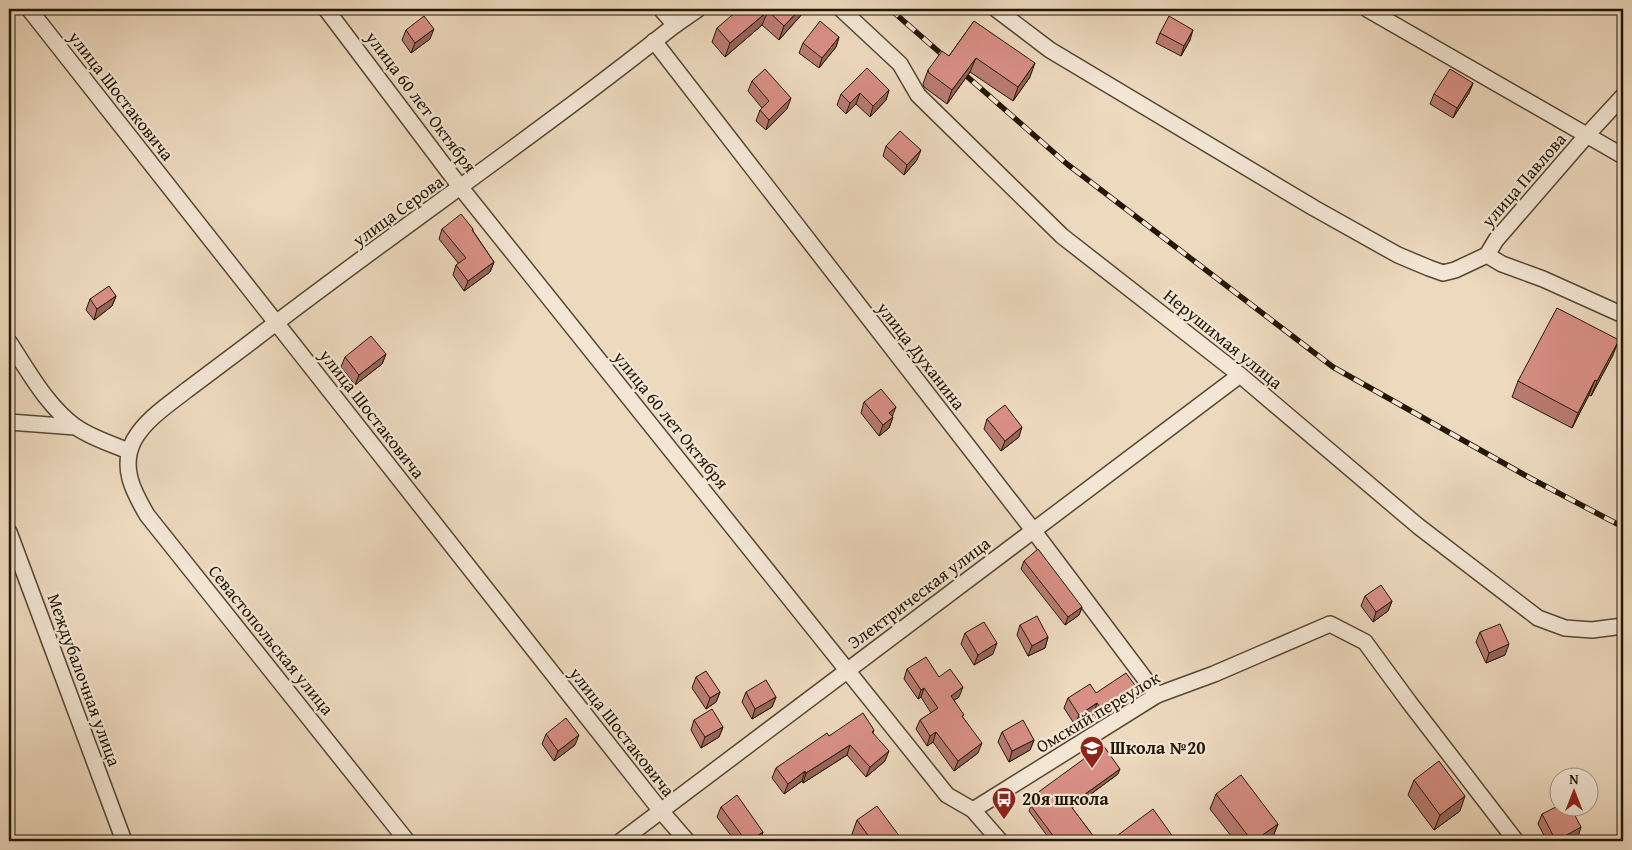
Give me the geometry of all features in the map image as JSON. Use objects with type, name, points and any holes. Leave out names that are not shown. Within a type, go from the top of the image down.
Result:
[{"type":"street","name":"улица Шостаковича","points":[[29,9],[686,841]]},
{"type":"street","name":"улица 60 лет Октября","points":[[326,9],[461,188],[946,795],[973,810],[998,841]]},
{"type":"street","points":[[661,9],[674,25]]},
{"type":"street","name":"улица Серова","points":[[129,451],[139,432],[161,411],[276,322],[461,188],[674,25],[698,9]]},
{"type":"street","name":"Нерушимая улица","points":[[842,9],[900,64],[918,96],[1062,236],[1240,375],[1418,526],[1538,618],[1565,628],[1592,630],[1623,626]]},
{"type":"street","name":"улица Павлова","points":[[996,9],[1050,50],[1314,208],[1398,255],[1443,273],[1455,270],[1487,255],[1496,240],[1623,96]]},
{"type":"street","points":[[1367,9],[1623,156]]},
{"type":"street","name":"улица Духанина","points":[[654,41],[1033,530],[1157,695]]},
{"type":"street","points":[[1487,255],[1502,264],[1543,279],[1623,315]]},
{"type":"street","points":[[9,342],[52,405],[76,427],[129,451]]},
{"type":"street","name":"Электрическая улица","points":[[621,841],[1240,375]]},
{"type":"street","points":[[9,422],[76,427]]},
{"type":"street","name":"Севастопольская улица","points":[[129,451],[130,481],[134,494],[147,514],[407,841]]},
{"type":"street","name":"Междубалочная улица","points":[[9,532],[124,841]]},
{"type":"street","name":"Омский переулок","points":[[973,810],[1157,695],[1214,674],[1330,624],[1365,642],[1516,841]]},
{"type":"building","points":[[745,9],[800,9],[784,26],[768,11],[730,43],[717,28],[738,10],[741,13]]},
{"type":"building","points":[[424,16],[434,29],[415,43],[406,30]]},
{"type":"building","points":[[1169,16],[1193,30],[1184,46],[1160,33]]},
{"type":"building","points":[[820,21],[839,37],[822,58],[803,43]]},
{"type":"building","points":[[974,21],[1035,63],[1018,87],[976,58],[952,90],[929,73],[928,70],[942,51],[949,56]]},
{"type":"building","points":[[867,68],[889,90],[873,106],[860,93],[850,103],[841,94]]},
{"type":"building","points":[[765,69],[791,98],[769,120],[760,110],[769,101],[752,81]]},
{"type":"building","points":[[1450,69],[1473,83],[1457,108],[1434,94]]},
{"type":"building","points":[[900,131],[921,150],[907,165],[886,146]]},
{"type":"building","points":[[461,214],[494,262],[468,281],[456,265],[466,258],[442,229]]},
{"type":"building","points":[[109,286],[116,296],[97,309],[90,299]]},
{"type":"building","points":[[1557,308],[1619,340],[1578,413],[1518,381]]},
{"type":"building","points":[[371,336],[386,354],[359,375],[345,357]]},
{"type":"building","points":[[881,389],[896,407],[889,413],[893,417],[883,425],[864,402]]},
{"type":"building","points":[[1005,405],[1022,427],[1005,441],[987,419]]},
{"type":"building","points":[[1038,549],[1082,607],[1068,617],[1024,561]]},
{"type":"building","points":[[1381,585],[1392,601],[1376,612],[1365,596]]},
{"type":"building","points":[[1037,616],[1048,637],[1032,646],[1020,625]]},
{"type":"building","points":[[984,622],[997,643],[978,655],[965,633]]},
{"type":"building","points":[[1500,624],[1509,644],[1489,653],[1480,632]]},
{"type":"building","points":[[926,657],[939,677],[950,669],[963,687],[951,696],[964,715],[962,716],[982,743],[958,761],[936,732],[930,736],[920,720],[938,708],[924,688],[921,690],[907,669]]},
{"type":"building","points":[[706,671],[720,692],[710,698],[696,677]]},
{"type":"building","points":[[1126,673],[1137,688],[1102,710],[1097,703],[1079,715],[1068,698],[1090,684],[1096,693]]},
{"type":"building","points":[[766,680],[776,697],[755,709],[746,692]]},
{"type":"building","points":[[712,709],[723,727],[705,737],[694,720]]},
{"type":"building","points":[[863,713],[874,730],[872,732],[889,751],[870,767],[850,745],[806,773],[805,771],[788,784],[776,768],[827,733],[829,736]]},
{"type":"building","points":[[566,718],[579,735],[558,751],[546,734]]},
{"type":"building","points":[[1023,720],[1034,740],[1012,751],[1002,732]]},
{"type":"building","points":[[1103,745],[1120,769],[1070,805],[1097,841],[1057,841],[1031,806],[1036,803],[1033,796]]},
{"type":"building","points":[[1439,761],[1465,796],[1440,815],[1414,780]]},
{"type":"building","points":[[1241,775],[1278,824],[1254,841],[1252,841],[1216,794]]},
{"type":"building","points":[[737,795],[763,832],[750,841],[746,841],[721,807]]},
{"type":"building","points":[[877,806],[903,841],[872,841],[857,820]]},
{"type":"building","points":[[1153,809],[1176,841],[1110,841]]},
{"type":"building","points":[[1550,810],[1550,818],[1576,818],[1581,827],[1556,841],[1542,814]]},
{"type":"railway","points":[[890,9],[1067,164],[1333,367],[1530,478],[1623,527]]},
{"type":"place","name":"Школа №20","points":[[1092,769]]},
{"type":"place","name":"20я школа","points":[[1004,820]]}]
